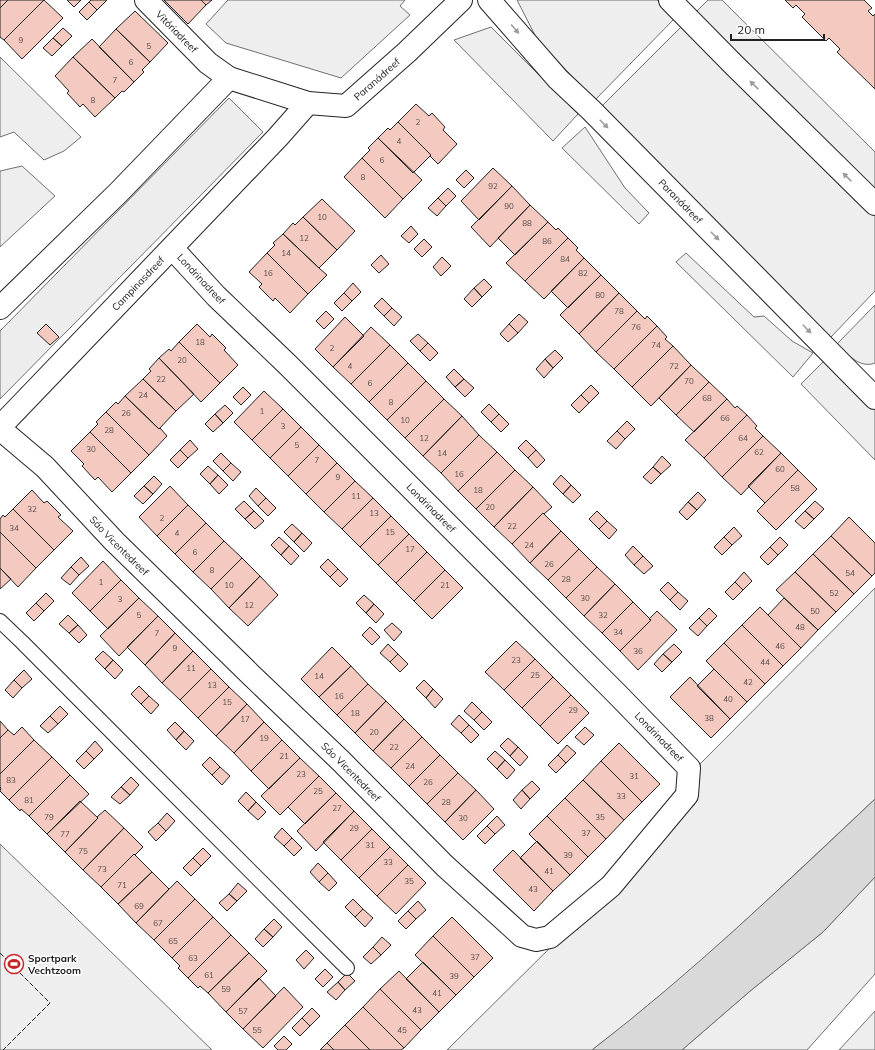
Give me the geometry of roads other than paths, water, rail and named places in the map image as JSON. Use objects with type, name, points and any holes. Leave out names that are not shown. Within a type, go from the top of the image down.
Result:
[{"type":"street","name":"Vitóriadreef","points":[[146,0],[208,63]]},
{"type":"street","name":"Paranádreef","points":[[208,63],[229,78],[308,103],[346,106],[407,52],[461,0]]},
{"type":"street","name":"Paranádreef","points":[[489,0],[558,79],[873,393]]},
{"type":"street","points":[[670,0],[875,204]]},
{"type":"street","points":[[0,308],[119,192],[229,78]]},
{"type":"street","name":"Campinasdreef","points":[[0,428],[278,137],[308,103]]},
{"type":"street","name":"Londrinadreef","points":[[172,248],[216,296],[288,365],[689,768]]},
{"type":"street","name":"Sáo Vicentedreef","points":[[0,428],[45,467],[114,541],[341,761],[445,866],[522,936],[536,940],[550,937],[611,886],[687,795],[689,768]]},
{"type":"lane","points":[[0,621],[347,968]]},
{"type":"place","name":"Sportpark Vechtzoom","points":[[14,964]]}]
